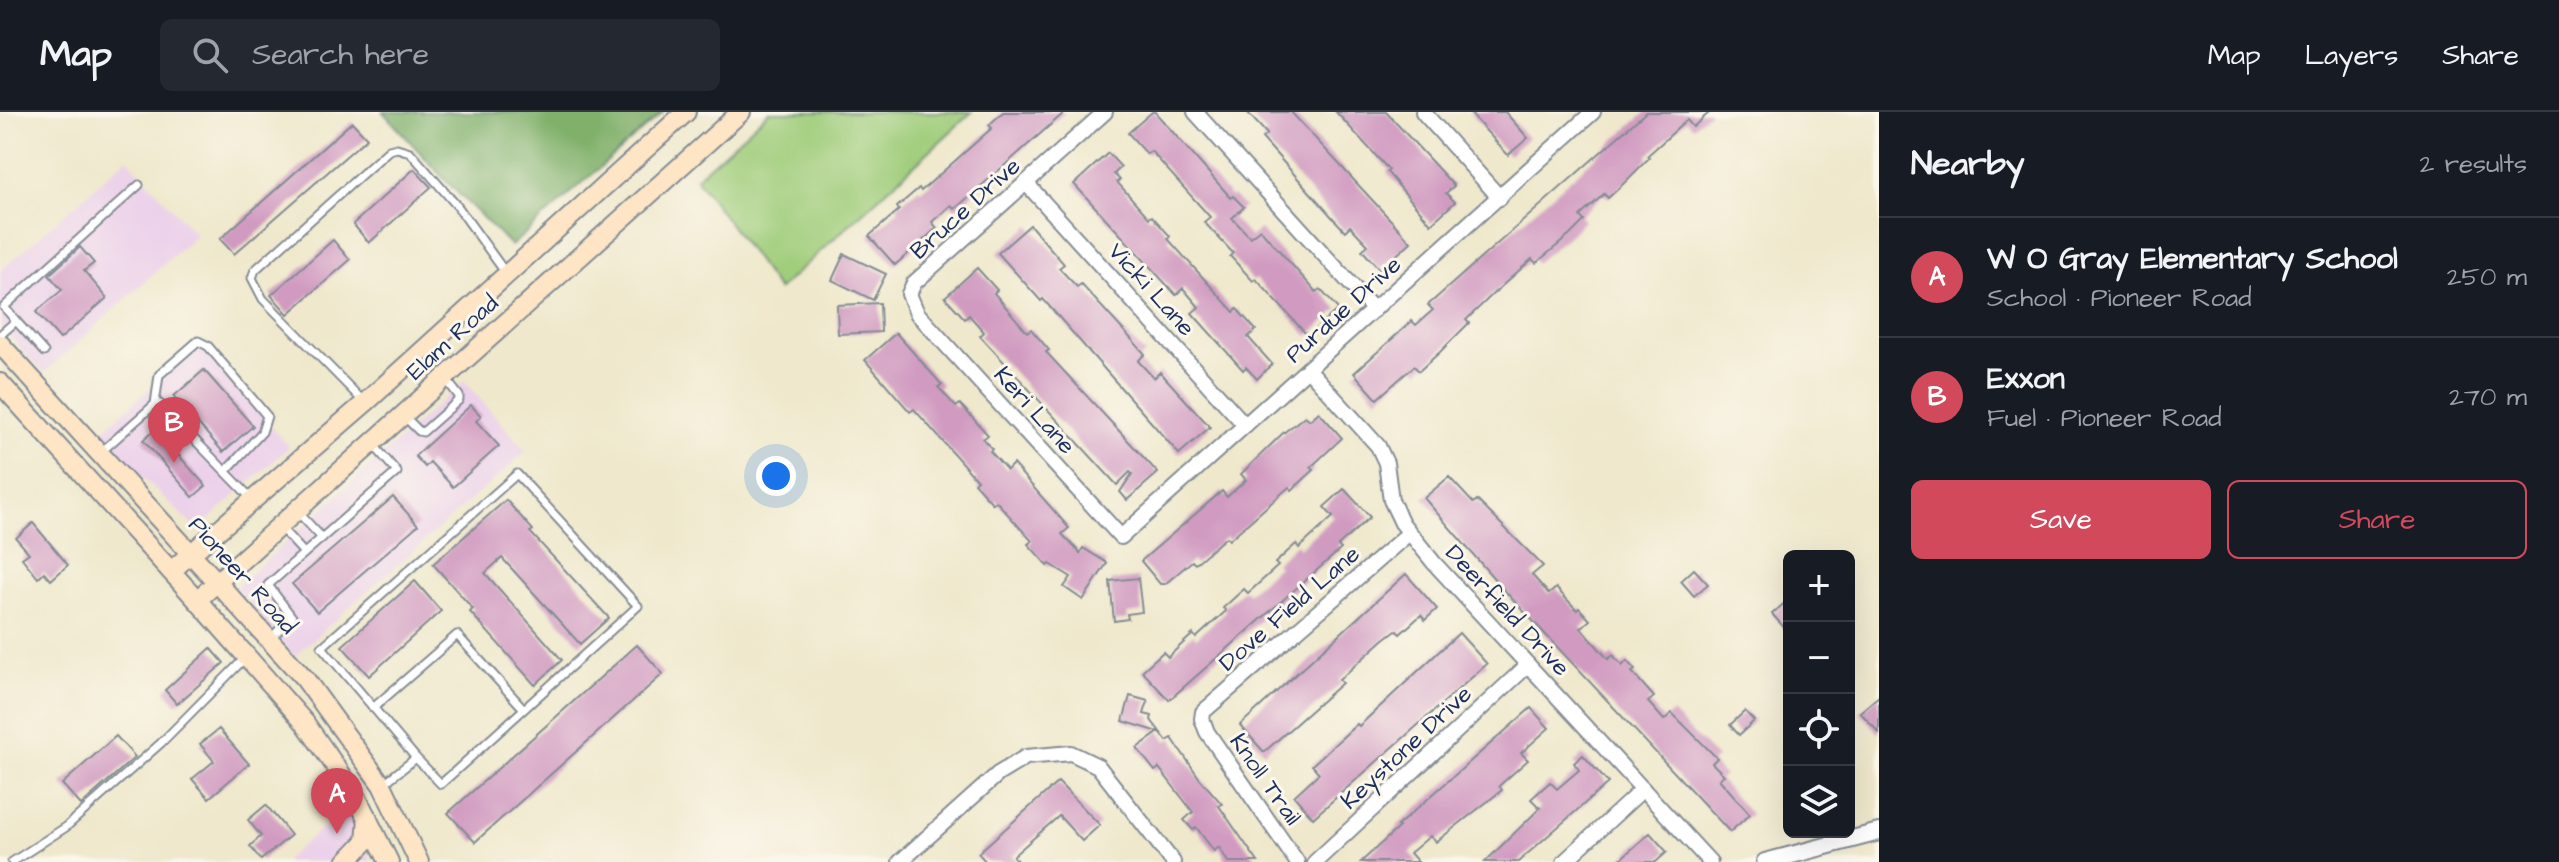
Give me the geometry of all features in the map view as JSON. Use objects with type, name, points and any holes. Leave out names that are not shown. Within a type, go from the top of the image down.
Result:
[{"type":"main road","name":"Elam Road","points":[[171,571],[365,403],[686,112]]},
{"type":"main road","name":"Elam Road","points":[[197,600],[741,112]]},
{"type":"main road","points":[[630,162],[655,188]]},
{"type":"main road","name":"Pioneer Road","points":[[0,344],[305,679],[382,785],[419,862]]},
{"type":"main road","points":[[0,383],[305,723],[358,799],[389,862]]},
{"type":"main road","points":[[365,403],[385,429]]},
{"type":"main road","points":[[80,470],[99,453]]},
{"type":"main road","points":[[358,799],[382,785]]},
{"type":"main road","points":[[346,862],[366,841],[368,818]]},
{"type":"street","name":"Bruce Drive","points":[[917,313],[909,294],[914,283],[1105,112]]},
{"type":"street","points":[[1195,112],[1374,310]]},
{"type":"street","points":[[1423,112],[1500,198]]},
{"type":"street","name":"Purdue Drive","points":[[1121,537],[1593,112]]},
{"type":"street","name":"Vicki Lane","points":[[1026,183],[1245,425]]},
{"type":"street","name":"Keri Lane","points":[[917,313],[1121,537]]},
{"type":"street","name":"Deerfield Drive","points":[[1308,369],[1378,446],[1386,463],[1391,500],[1409,533],[1710,862]]},
{"type":"street","name":"Dove Field Lane","points":[[1202,719],[1203,712],[1409,533]]},
{"type":"street","name":"Keystone Drive","points":[[1315,862],[1528,665]]},
{"type":"street","name":"Knoll Trail","points":[[1202,719],[1207,732],[1297,862]]},
{"type":"street","points":[[900,862],[998,774],[1026,757],[1071,753],[1098,766],[1173,862]]},
{"type":"street","points":[[1564,862],[1643,789]]},
{"type":"street","points":[[1765,862],[1879,832]]},
{"type":"lane","points":[[365,403],[263,299],[252,278],[255,270],[389,150],[397,148],[410,152],[458,207],[506,274]]},
{"type":"lane","points":[[44,352],[4,307],[139,185]]},
{"type":"lane","points":[[0,335],[16,321]]},
{"type":"lane","points":[[99,453],[155,404],[159,375],[198,341],[208,346],[267,416],[262,432],[226,471]]},
{"type":"lane","points":[[402,414],[423,432],[459,396],[444,377]]},
{"type":"lane","points":[[155,404],[164,407],[252,499]]},
{"type":"lane","points":[[269,639],[292,617],[268,585],[397,472],[371,442]]},
{"type":"lane","points":[[517,474],[638,606],[441,784],[373,708],[322,647],[517,474]]},
{"type":"lane","points":[[296,510],[322,538]]},
{"type":"lane","points":[[279,526],[304,553]]},
{"type":"lane","points":[[373,708],[457,635],[524,709]]},
{"type":"lane","points":[[12,862],[66,827],[135,766],[247,656]]},
{"type":"lane","points":[[382,785],[416,758]]},
{"type":"shaded area","points":[[127,158],[196,235],[44,373],[0,326],[0,272]]},
{"type":"shaded area","points":[[199,345],[289,447],[197,530],[99,434]]},
{"type":"shaded area","points":[[464,381],[526,451],[293,657],[236,587]]},
{"type":"shaded area","points":[[347,806],[371,862],[283,862]]},
{"type":"green space","points":[[383,112],[663,112],[511,246]]},
{"type":"green space","points":[[769,112],[972,112],[778,290],[696,178]]},
{"type":"building","points":[[1003,112],[1065,112],[955,209],[951,205],[932,222],[937,228],[895,265],[869,236],[899,210],[897,207],[919,188],[921,191],[992,128],[989,125]]},
{"type":"building","points":[[1152,112],[1231,198],[1233,196],[1244,207],[1232,218],[1250,237],[1260,229],[1316,292],[1320,289],[1338,309],[1308,336],[1256,279],[1253,281],[1230,256],[1233,253],[1204,222],[1210,217],[1151,151],[1147,154],[1128,133]]},
{"type":"building","points":[[1247,112],[1291,112],[1411,242],[1380,270],[1362,250],[1368,245],[1350,226],[1345,231],[1332,217],[1262,138],[1267,134]]},
{"type":"building","points":[[1336,112],[1386,112],[1454,186],[1446,193],[1455,202],[1431,224],[1387,172],[1389,170]]},
{"type":"building","points":[[1469,112],[1505,112],[1528,138],[1508,155]]},
{"type":"building","points":[[1646,112],[1710,112],[1693,127],[1687,120],[1647,156],[1649,158],[1608,198],[1604,194],[1580,216],[1584,221],[1570,235],[1536,263],[1532,259],[1494,293],[1466,320],[1469,323],[1419,371],[1414,366],[1377,399],[1354,373],[1412,321],[1416,325],[1433,310],[1428,305]]},
{"type":"building","points":[[352,122],[367,138],[234,254],[220,239]]},
{"type":"building","points":[[1108,153],[1121,167],[1114,174],[1120,180],[1117,182],[1170,236],[1168,239],[1234,312],[1237,309],[1256,330],[1248,337],[1272,364],[1257,379],[1246,367],[1243,370],[1192,313],[1199,307],[1183,288],[1176,295],[1074,184]]},
{"type":"building","points":[[414,169],[431,187],[369,243],[353,224]]},
{"type":"building","points":[[1030,225],[1064,264],[1059,268],[1077,287],[1081,284],[1145,354],[1138,361],[1154,378],[1160,372],[1210,427],[1179,454],[1043,299],[1041,301],[998,253]]},
{"type":"building","points":[[333,240],[350,260],[288,314],[271,295]]},
{"type":"building","points":[[80,247],[94,263],[84,271],[107,298],[60,339],[36,312],[62,290],[49,275]]},
{"type":"building","points":[[844,254],[886,274],[873,300],[832,280]]},
{"type":"building","points":[[977,268],[1027,332],[1031,329],[1049,350],[1046,352],[1158,473],[1127,500],[1120,492],[1132,474],[1130,472],[1117,485],[980,336],[984,332],[969,315],[965,319],[945,297]]},
{"type":"building","points":[[880,303],[881,332],[838,334],[837,305]]},
{"type":"building","points":[[896,333],[942,385],[938,387],[956,407],[960,404],[988,435],[983,439],[992,449],[990,451],[1007,470],[1013,464],[1069,528],[1062,534],[1080,553],[1083,548],[1107,563],[1083,600],[1064,587],[1071,577],[1050,564],[1048,566],[1028,544],[1032,541],[996,501],[993,504],[974,483],[977,480],[914,409],[910,412],[865,360]]},
{"type":"building","points":[[204,370],[253,426],[223,452],[174,396]]},
{"type":"building","points":[[471,405],[481,416],[476,421],[499,446],[453,487],[430,462],[425,467],[415,456]]},
{"type":"building","points":[[1319,412],[1342,438],[1311,467],[1314,470],[1292,490],[1289,487],[1229,540],[1226,537],[1195,564],[1192,561],[1165,584],[1160,584],[1141,561],[1222,491],[1227,497],[1246,480],[1241,474],[1282,434],[1305,416],[1310,420]]},
{"type":"building","points":[[155,429],[206,486],[193,497],[143,440]]},
{"type":"building","points":[[1449,477],[1473,503],[1477,500],[1543,566],[1532,575],[1549,594],[1556,588],[1590,620],[1581,628],[1608,659],[1613,655],[1622,666],[1627,661],[1635,670],[1632,672],[1654,697],[1648,702],[1664,720],[1672,713],[1717,758],[1712,763],[1724,775],[1719,779],[1750,814],[1730,832],[1504,590],[1424,498]]},
{"type":"building","points":[[1344,489],[1370,517],[1338,546],[1341,549],[1169,700],[1142,671],[1163,652],[1168,657],[1193,634],[1196,638],[1226,611],[1223,608],[1244,589],[1248,593],[1278,566],[1275,563],[1296,544],[1299,548],[1333,517],[1324,507]]},
{"type":"building","points":[[393,497],[418,525],[317,612],[292,584]]},
{"type":"building","points":[[506,500],[533,530],[530,532],[609,618],[580,644],[502,558],[485,573],[562,660],[535,685],[470,612],[473,609],[433,564]]},
{"type":"building","points":[[33,523],[68,565],[51,580],[44,572],[38,578],[22,558],[29,553],[16,538]]},
{"type":"building","points":[[1694,569],[1708,584],[1694,596],[1681,581]]},
{"type":"building","points":[[1406,574],[1437,609],[1425,620],[1421,615],[1400,634],[1396,630],[1383,640],[1339,680],[1342,683],[1264,752],[1240,725]]},
{"type":"building","points":[[1138,578],[1142,612],[1127,614],[1128,619],[1114,621],[1110,581]]},
{"type":"building","points":[[415,581],[441,611],[369,676],[342,646]]},
{"type":"building","points":[[1783,604],[1783,626],[1772,614]]},
{"type":"building","points":[[1459,633],[1487,664],[1313,818],[1294,796],[1319,773],[1312,765]]},
{"type":"building","points":[[637,645],[663,674],[475,842],[448,813]]},
{"type":"building","points":[[211,648],[224,663],[177,704],[165,690]]},
{"type":"building","points":[[1130,696],[1148,701],[1144,714],[1152,716],[1151,720],[1167,741],[1172,738],[1200,779],[1222,804],[1219,806],[1258,862],[1228,862],[1219,847],[1214,851],[1196,827],[1193,830],[1184,820],[1193,812],[1159,768],[1155,771],[1137,748],[1159,732],[1123,721]]},
{"type":"building","points":[[1879,696],[1879,733],[1860,712]]},
{"type":"building","points":[[1531,708],[1549,728],[1521,753],[1528,760],[1499,786],[1502,790],[1436,842],[1430,836],[1410,853],[1418,862],[1361,862],[1397,826]]},
{"type":"building","points":[[1745,711],[1754,721],[1739,735],[1730,725]]},
{"type":"building","points":[[219,729],[249,764],[209,798],[192,779],[214,761],[200,744]]},
{"type":"building","points":[[116,736],[135,757],[81,805],[62,784]]},
{"type":"building","points":[[1583,755],[1608,783],[1518,862],[1485,862],[1540,808],[1531,799],[1550,782],[1557,789],[1579,770],[1574,763]]},
{"type":"building","points":[[1058,782],[1100,825],[1082,841],[1059,816],[1013,856],[1018,862],[986,862],[978,853]]},
{"type":"building","points":[[266,805],[291,835],[261,860],[250,846],[261,836],[248,820]]},
{"type":"building","points":[[1650,833],[1667,852],[1656,862],[1617,862]]},
{"type":"place","name":"Exxon","points":[[174,463]]},
{"type":"place","name":"W O Gray Elementary School","points":[[337,834]]}]
